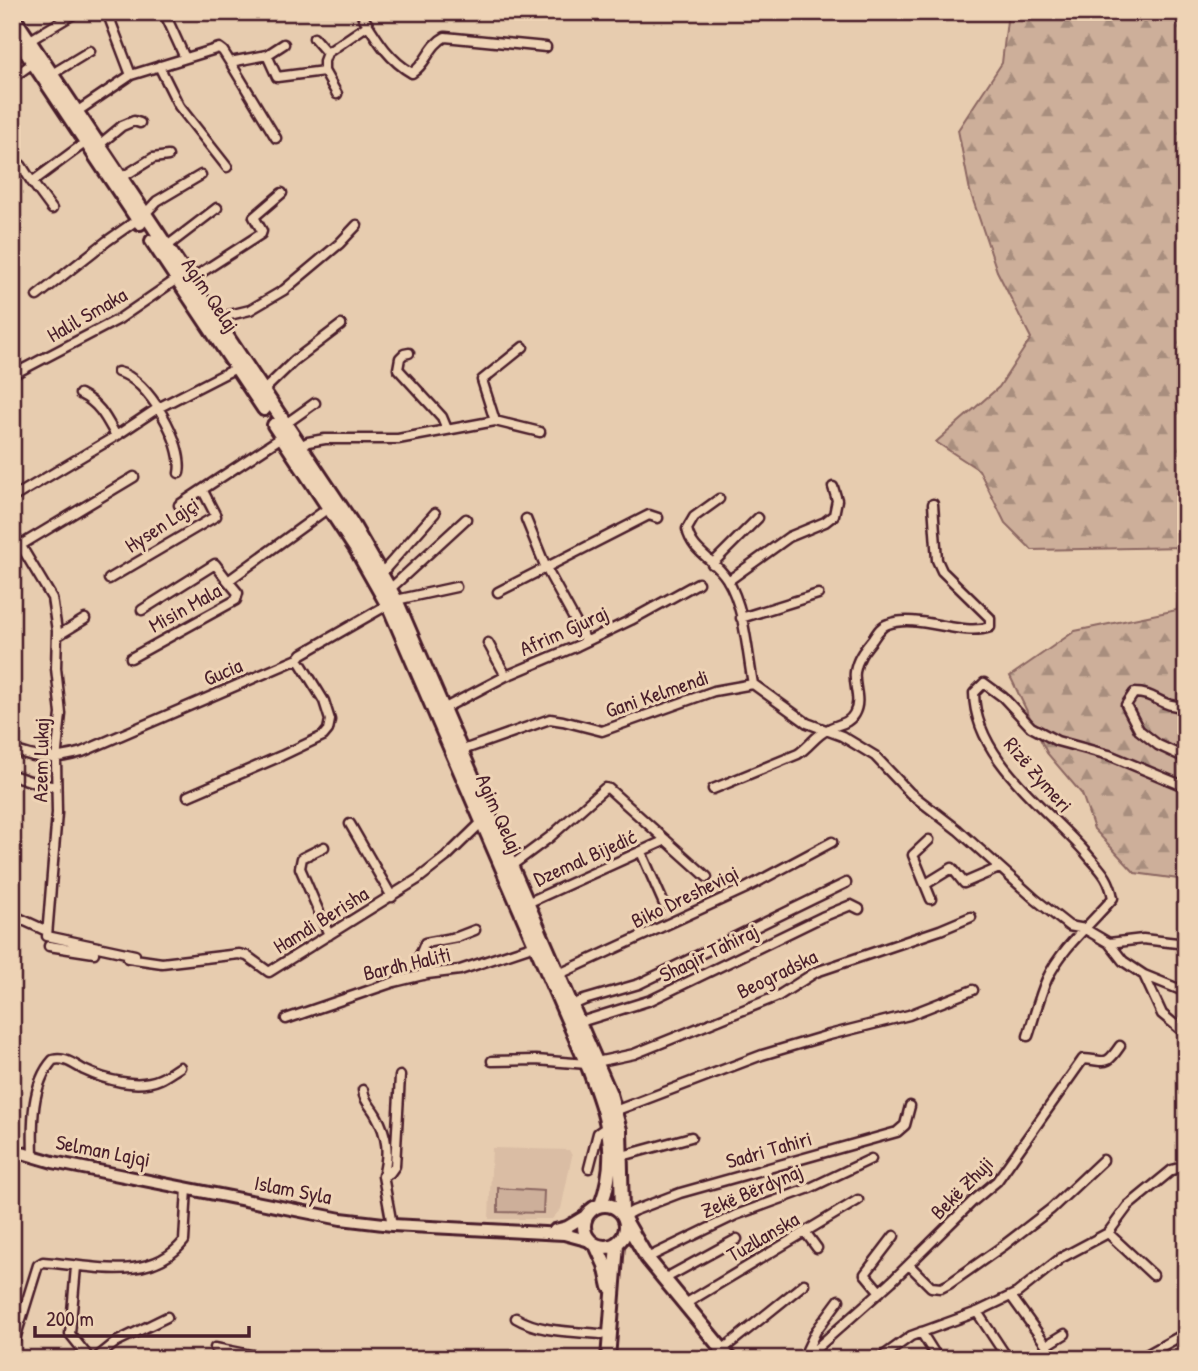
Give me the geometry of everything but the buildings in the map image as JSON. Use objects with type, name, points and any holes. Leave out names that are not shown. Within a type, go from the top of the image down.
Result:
[{"type":"main road","name":"Agim Qelaj","points":[[13,22],[22,46],[33,63],[73,114]]},
{"type":"main road","name":"Agim Qelaj","points":[[22,46],[52,74],[92,144],[296,449],[391,598],[593,1064],[622,1156],[620,1188],[624,1217]]},
{"type":"main road","name":"Agim Qelaj","points":[[92,144],[121,178],[141,217],[166,247],[182,282]]},
{"type":"main road","name":"Agim Qelaj","points":[[485,819],[511,866],[535,945],[554,977]]},
{"type":"main road","name":"Agim Qelaj","points":[[601,1205],[608,1185],[612,1156],[610,1117]]},
{"type":"main road","points":[[612,1297],[605,1265],[584,1229],[587,1215],[601,1205],[611,1205],[624,1217],[648,1258],[726,1354]]},
{"type":"main road","points":[[593,1243],[610,1247],[618,1243],[625,1235],[624,1217]]},
{"type":"main road","points":[[618,1243],[648,1258]]},
{"type":"main road","points":[[608,1359],[618,1243]]},
{"type":"street","points":[[22,46],[76,12]]},
{"type":"street","points":[[107,12],[131,75]]},
{"type":"street","points":[[164,12],[185,58]]},
{"type":"street","points":[[360,12],[384,51],[412,74],[420,68],[436,42],[446,37],[545,47]]},
{"type":"street","points":[[337,94],[324,71],[327,53],[368,25]]},
{"type":"street","points":[[314,38],[327,53]]},
{"type":"street","points":[[230,62],[267,55],[284,44]]},
{"type":"street","points":[[73,114],[131,75],[219,48],[276,138]]},
{"type":"street","points":[[52,74],[90,51]]},
{"type":"street","points":[[267,55],[277,76],[307,75],[324,71]]},
{"type":"street","points":[[12,78],[33,63]]},
{"type":"street","points":[[159,65],[179,106],[227,167]]},
{"type":"street","points":[[32,182],[122,126],[134,121],[140,124]]},
{"type":"street","points":[[121,178],[153,158],[168,156]]},
{"type":"street","points":[[20,165],[51,209]]},
{"type":"street","points":[[37,296],[141,217],[157,201],[201,175]]},
{"type":"street","name":"Halil Smaka","points":[[12,375],[119,319],[261,234],[254,217],[282,193]]},
{"type":"street","points":[[166,247],[217,208]]},
{"type":"street","points":[[210,321],[254,309],[284,290],[340,244],[357,225]]},
{"type":"street","points":[[259,394],[295,360],[341,326]]},
{"type":"street","points":[[495,421],[482,380],[523,347]]},
{"type":"street","points":[[409,353],[400,358],[398,369],[437,411],[447,429]]},
{"type":"street","points":[[12,498],[158,408],[240,366]]},
{"type":"street","points":[[118,372],[125,373],[141,386],[158,408],[180,452],[179,472]]},
{"type":"street","points":[[80,394],[94,401],[102,409],[116,436]]},
{"type":"street","name":"Hysen Lajçi","points":[[179,505],[204,491],[315,403]]},
{"type":"street","points":[[296,449],[308,442],[325,439],[398,439],[495,421],[540,432]]},
{"type":"street","points":[[21,545],[134,477]]},
{"type":"street","points":[[728,581],[789,537],[825,522],[834,515],[837,500],[833,487]]},
{"type":"street","name":"Hysen Lajçi","points":[[108,579],[216,516],[204,491]]},
{"type":"street","points":[[719,499],[694,517],[687,529],[692,545],[728,581],[746,635],[753,684],[784,708],[824,731],[842,736],[875,756],[910,793],[958,830],[1069,926],[1085,929],[1109,943],[1123,961],[1144,975],[1186,992]]},
{"type":"street","points":[[713,789],[799,754],[824,731],[845,723],[853,716],[858,703],[855,673],[859,658],[878,631],[887,624],[902,622],[990,627],[990,618],[942,571],[937,560],[933,504]]},
{"type":"street","name":"Misin Mala","points":[[228,581],[332,505]]},
{"type":"street","points":[[378,578],[435,513]]},
{"type":"street","points":[[498,592],[649,515],[658,518]]},
{"type":"street","points":[[712,564],[758,518]]},
{"type":"street","points":[[391,598],[466,519]]},
{"type":"street","points":[[526,519],[546,568],[586,641]]},
{"type":"street","name":"Azem Lukaj","points":[[12,531],[52,598],[57,636],[61,714],[55,760],[56,839],[47,931]]},
{"type":"street","name":"Misin Mala","points":[[131,658],[236,600],[238,593],[215,564],[142,610]]},
{"type":"street","name":"Afrim Gjuraj","points":[[439,711],[506,676],[586,641],[698,583]]},
{"type":"street","points":[[391,598],[456,587]]},
{"type":"street","points":[[741,618],[818,594]]},
{"type":"street","name":"Gucia","points":[[55,760],[82,752],[298,659],[391,598]]},
{"type":"street","points":[[57,636],[85,620]]},
{"type":"street","points":[[488,643],[506,676]]},
{"type":"street","points":[[188,796],[323,736],[328,730],[330,720],[324,701],[298,659]]},
{"type":"street","name":"Rizë Zymeri","points":[[1085,929],[1114,898],[1110,882],[1079,845],[1026,791],[988,744],[975,709],[974,693],[984,683],[1003,697],[1031,727],[1057,740],[1109,755],[1186,788]]},
{"type":"street","name":"Gani Kelmendi","points":[[457,752],[550,719],[563,720],[602,732],[714,691],[753,684]]},
{"type":"street","points":[[1186,706],[1172,707],[1147,693],[1135,693],[1126,705],[1139,730],[1158,745],[1186,758]]},
{"type":"street","points":[[12,749],[55,760]]},
{"type":"street","points":[[12,775],[56,787]]},
{"type":"street","name":"Agim Qelaj","points":[[511,866],[605,788],[708,877]]},
{"type":"street","name":"Hamdi Berisha","points":[[49,946],[162,963],[239,954],[247,956],[270,972],[392,897],[439,864],[485,819]]},
{"type":"street","name":"Hamdi Berisha","points":[[350,824],[392,897]]},
{"type":"street","name":"Dzemal Bijedić","points":[[523,905],[666,840]]},
{"type":"street","points":[[929,840],[913,855],[931,898]]},
{"type":"street","name":"Biko Dresheviqi","points":[[554,977],[746,888],[832,842]]},
{"type":"street","points":[[324,847],[302,858],[300,868],[329,935]]},
{"type":"street","points":[[641,852],[664,904]]},
{"type":"street","points":[[926,884],[952,868],[964,883],[999,868]]},
{"type":"street","points":[[568,1007],[639,984],[846,883]]},
{"type":"street","name":"Shaqir Tahiraj","points":[[575,1023],[651,1000],[851,905],[859,909]]},
{"type":"street","points":[[12,915],[47,931],[48,937],[135,955]]},
{"type":"street","name":"Beogradska","points":[[593,1064],[634,1054],[778,996],[804,979],[838,964],[971,917]]},
{"type":"street","points":[[1028,1036],[1047,979],[1066,950],[1085,929]]},
{"type":"street","points":[[424,975],[420,955],[425,943],[457,937],[475,930]]},
{"type":"street","points":[[1109,943],[1143,939],[1186,944]]},
{"type":"street","name":"Bardh Haliti","points":[[286,1019],[354,994],[424,975],[460,970],[535,945]]},
{"type":"street","points":[[1144,975],[1162,1014],[1186,1034]]},
{"type":"street","points":[[589,1168],[598,1133],[610,1117],[762,1055],[909,1015],[974,990]]},
{"type":"street","name":"Bekë Zhuji","points":[[794,1359],[813,1356],[997,1181],[1083,1059],[1106,1063],[1120,1046]]},
{"type":"street","points":[[33,1156],[33,1116],[40,1080],[52,1060],[60,1058],[91,1073],[128,1082],[160,1079],[180,1067]]},
{"type":"street","points":[[492,1061],[536,1060],[593,1064]]},
{"type":"street","points":[[383,1176],[390,1173],[394,1166],[400,1076]]},
{"type":"street","points":[[363,1090],[364,1098],[376,1114],[385,1135],[388,1160],[383,1176],[392,1225]]},
{"type":"street","name":"Sadri Tahiri","points":[[624,1217],[633,1210],[680,1194],[897,1132],[905,1125],[910,1106]]},
{"type":"street","points":[[622,1156],[691,1137]]},
{"type":"street","name":"Selman Lajqi","points":[[12,1150],[187,1188]]},
{"type":"street","name":"Zekë Bërdynaj","points":[[648,1258],[736,1215],[810,1188],[871,1158]]},
{"type":"street","points":[[909,1265],[931,1287],[942,1288],[1051,1209],[1102,1160]]},
{"type":"street","points":[[879,1359],[900,1342],[1011,1296],[1061,1258],[1108,1233],[1128,1206],[1172,1170],[1184,1167]]},
{"type":"street","points":[[15,1339],[37,1265],[43,1262],[76,1267],[129,1269],[167,1258],[184,1241],[187,1188]]},
{"type":"street","name":"Islam Syla","points":[[187,1188],[341,1219],[392,1225],[544,1232],[564,1234],[593,1243]]},
{"type":"street","name":"Tuzllanska","points":[[685,1304],[858,1200]]},
{"type":"street","name":"Islam Syla","points":[[544,1232],[566,1227],[587,1215]]},
{"type":"street","points":[[806,1233],[817,1248]]},
{"type":"street","points":[[1108,1233],[1153,1275]]},
{"type":"street","points":[[880,1292],[864,1274],[894,1236]]},
{"type":"street","name":"Zekë Bërdynaj","points":[[664,1279],[737,1239]]},
{"type":"street","points":[[76,1267],[70,1334],[90,1359]]},
{"type":"street","points":[[726,1354],[804,1284]]},
{"type":"street","points":[[1011,1296],[1048,1348],[1065,1334]]},
{"type":"street","points":[[813,1356],[807,1350],[816,1331],[839,1300]]},
{"type":"street","points":[[977,1312],[1007,1359]]},
{"type":"street","points":[[95,1359],[117,1342],[167,1317]]},
{"type":"street","points":[[516,1318],[528,1326],[549,1330],[608,1335]]},
{"type":"street","points":[[922,1332],[938,1359]]},
{"type":"street","points":[[1139,1359],[1186,1333]]},
{"type":"street","points":[[215,1348],[271,1359]]},
{"type":"shaded area","points":[[492,1148],[569,1150],[572,1156],[561,1209],[552,1219],[489,1219]]},
{"type":"green space","points":[[1008,12],[1186,12],[1186,880],[1135,873],[1094,829],[1082,794],[1047,753],[1010,676],[1075,631],[1177,610],[1184,547],[1032,550],[1005,523],[979,470],[936,442],[999,387],[1031,338],[997,271],[970,191],[958,130],[1002,63]]},
{"type":"green space","points":[[498,1188],[544,1191],[543,1213],[498,1212]]}]
